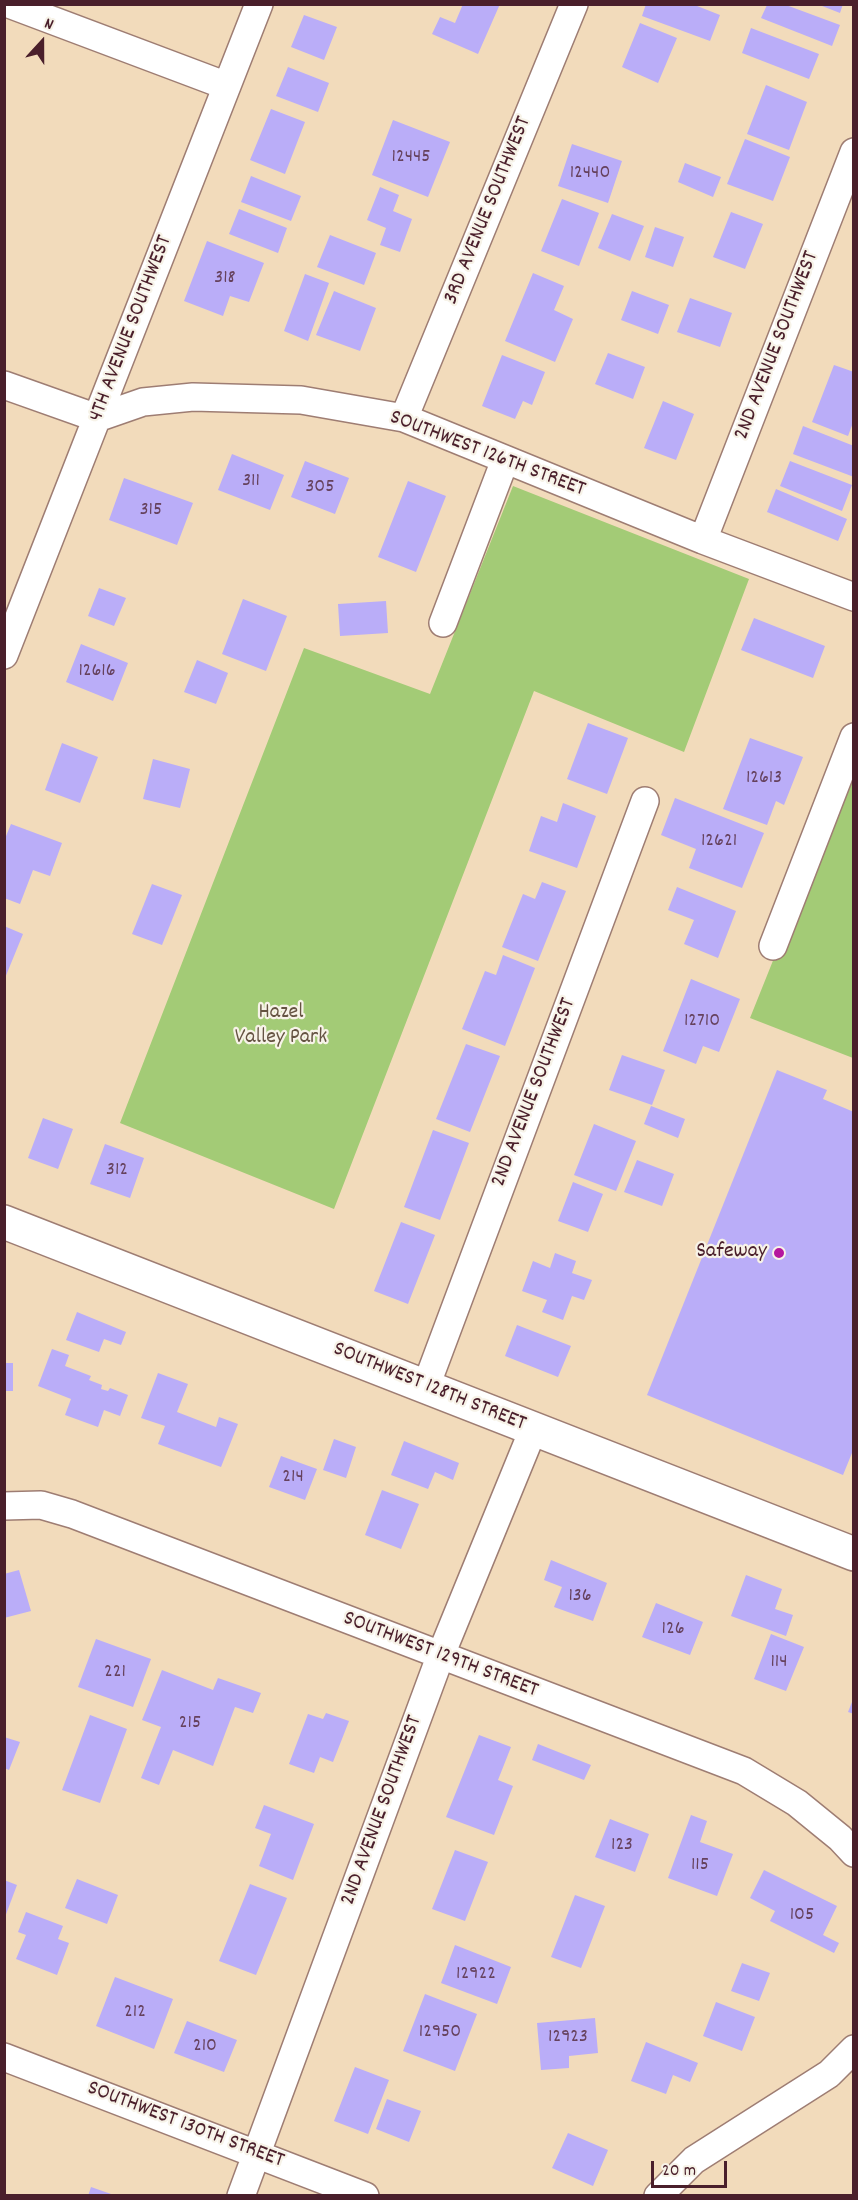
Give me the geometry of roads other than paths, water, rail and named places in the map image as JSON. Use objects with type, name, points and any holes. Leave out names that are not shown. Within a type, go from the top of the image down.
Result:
[{"type":"main road","name":"SOUTHWEST 128TH STREET","points":[[4,1222],[854,1554]]},
{"type":"street","points":[[9,4],[228,86]]},
{"type":"street","name":"4TH AVENUE SOUTHWEST","points":[[4,655],[259,4]]},
{"type":"street","name":"3RD AVENUE SOUTHWEST","points":[[404,418],[574,4]]},
{"type":"street","name":"2ND AVENUE SOUTHWEST","points":[[703,540],[854,152]]},
{"type":"street","points":[[4,384],[97,418]]},
{"type":"street","name":"SOUTHWEST 126TH STREET","points":[[97,418],[143,402],[193,397],[301,400],[404,418],[703,540],[854,597]]},
{"type":"street","points":[[442,623],[505,460]]},
{"type":"street","points":[[773,946],[854,737]]},
{"type":"street","name":"2ND AVENUE SOUTHWEST","points":[[426,1386],[645,801]]},
{"type":"street","name":"2ND AVENUE SOUTHWEST","points":[[241,2196],[440,1657],[533,1430]]},
{"type":"street","name":"SOUTHWEST 129TH STREET","points":[[4,1506],[41,1505],[72,1514],[744,1772],[797,1803],[840,1838],[854,1853]]},
{"type":"street","points":[[658,2196],[694,2160],[830,2074],[854,2049]]},
{"type":"street","name":"SOUTHWEST 130TH STREET","points":[[4,2057],[365,2196]]},
{"type":"place","name":"Safeway","points":[[779,1253]]},
{"type":"park label","name":"Hazel Valley Park","points":[[281,1026]]}]
